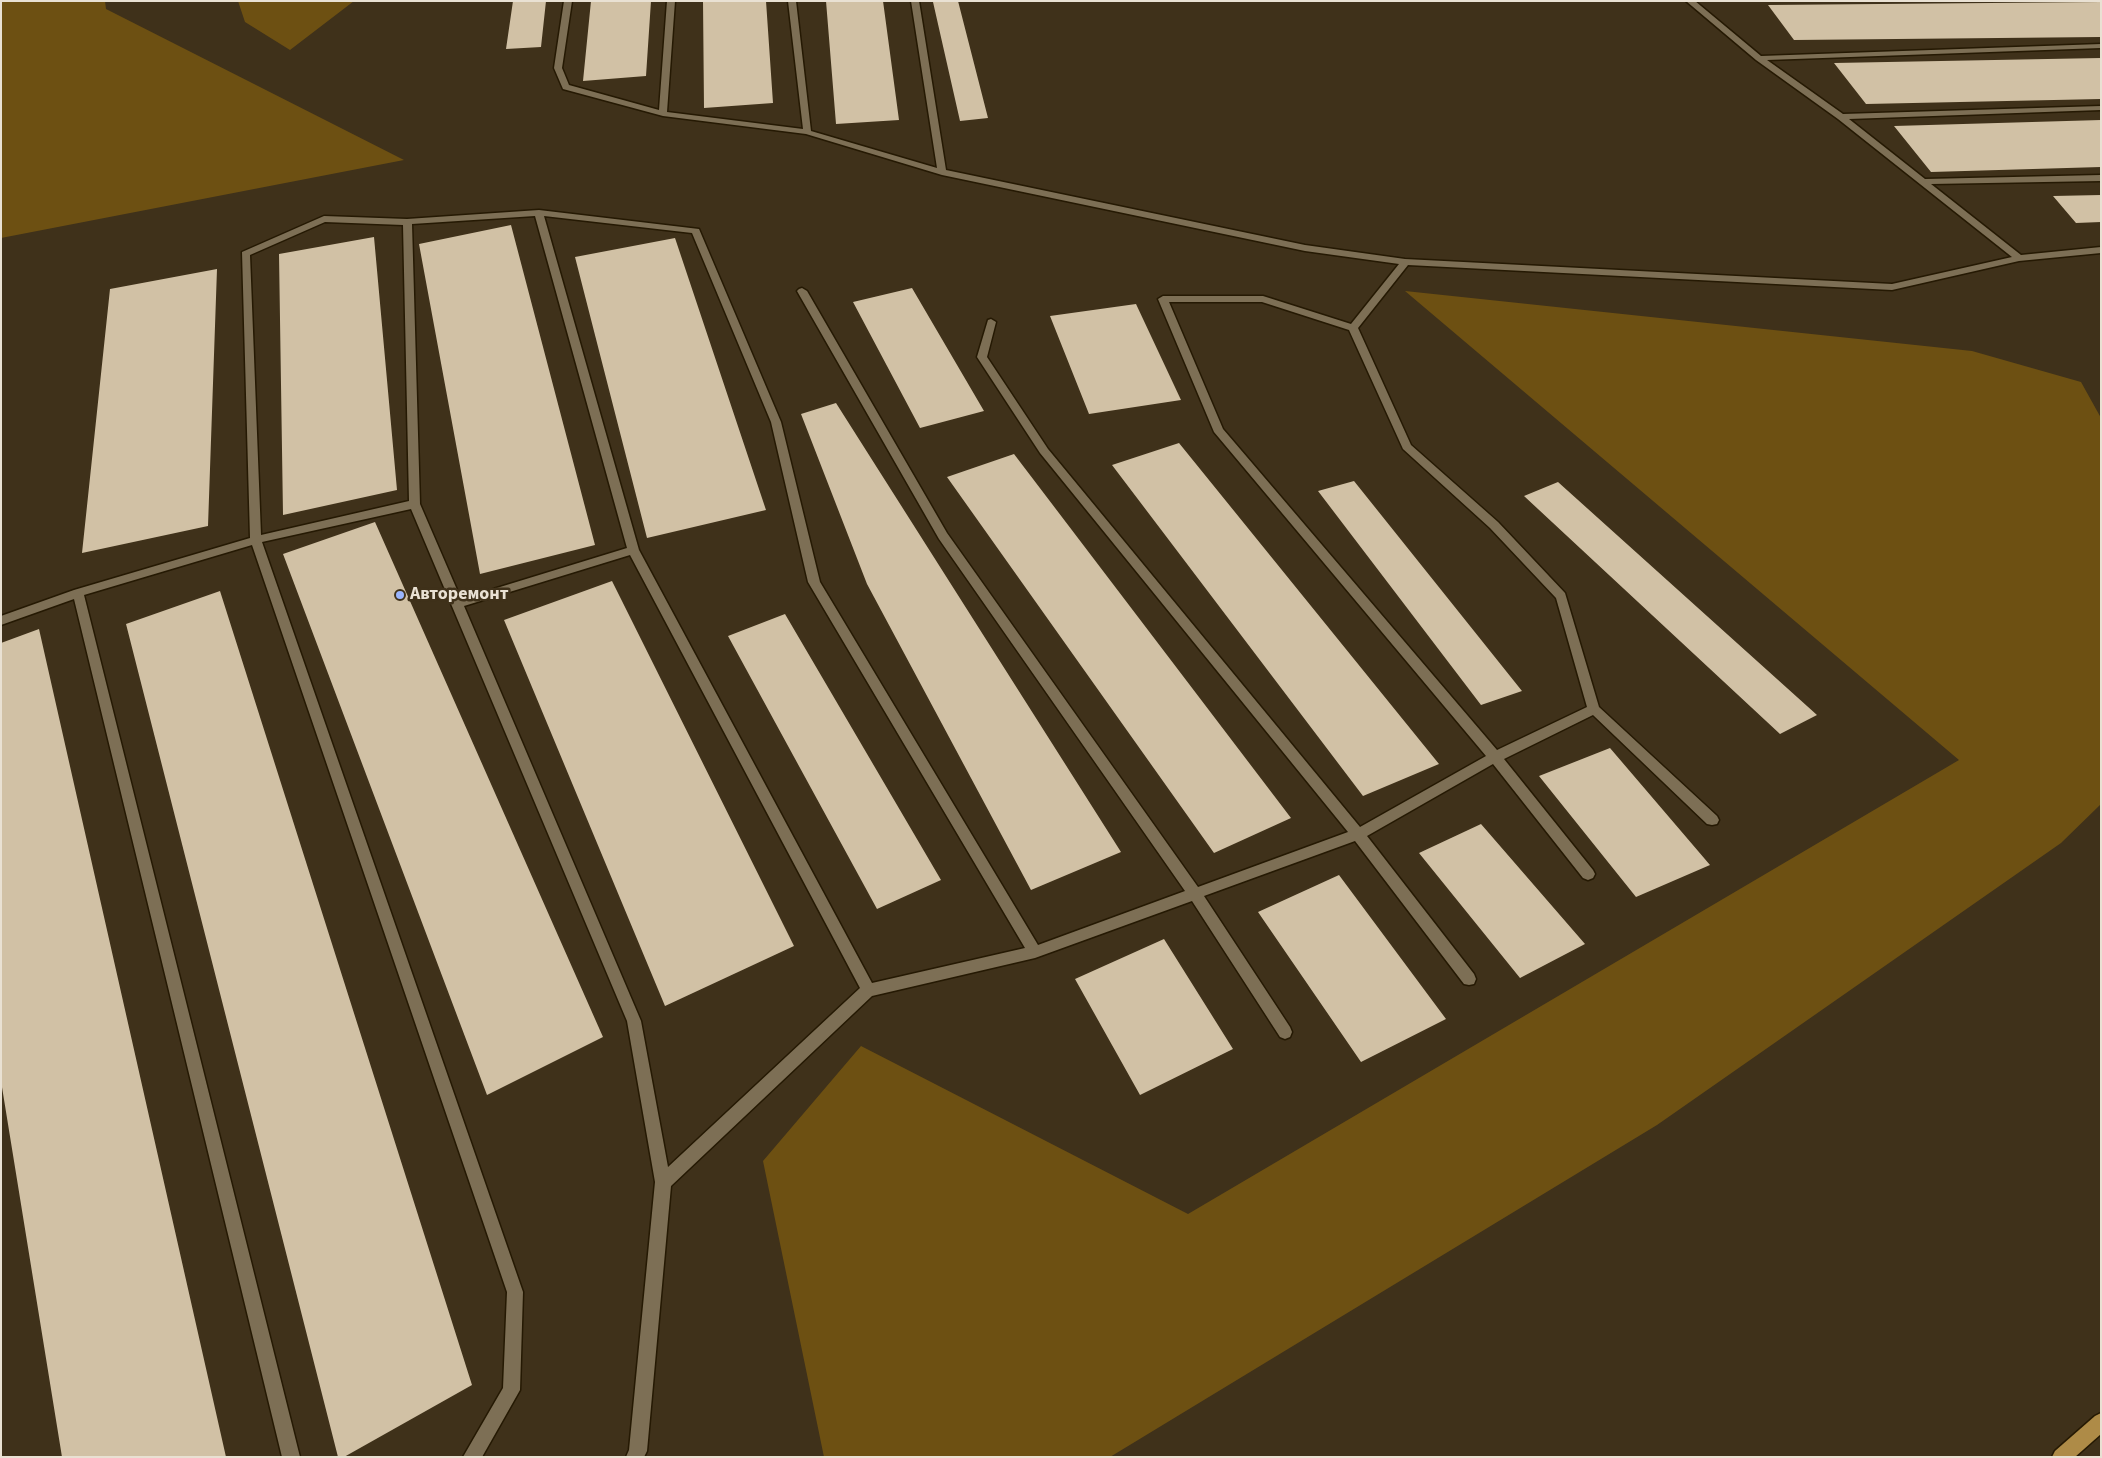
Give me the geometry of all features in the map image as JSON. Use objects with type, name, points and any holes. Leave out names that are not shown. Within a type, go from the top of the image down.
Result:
[{"type":"main road","points":[[2060,1457],[2101,1422]]},
{"type":"lane","points":[[568,1],[558,68],[566,87],[663,114],[807,132],[942,172],[1305,248],[1405,262],[1892,287],[2020,258],[2101,250]]},
{"type":"lane","points":[[663,114],[671,1]]},
{"type":"lane","points":[[792,1],[807,132]]},
{"type":"lane","points":[[915,1],[942,172]]},
{"type":"lane","points":[[1690,1],[1759,58],[1841,116],[2020,258]]},
{"type":"lane","points":[[1759,58],[2101,46]]},
{"type":"lane","points":[[1841,116],[2101,108]]},
{"type":"lane","points":[[1924,182],[2101,178]]},
{"type":"lane","points":[[539,213],[634,550],[868,990]]},
{"type":"lane","points":[[472,1457],[511,1390],[516,1292],[256,540],[246,254],[324,220],[407,222],[539,213],[696,231],[776,422],[814,582],[1035,952]]},
{"type":"lane","points":[[407,222],[415,504],[634,1021],[663,1182],[638,1451],[635,1457]]},
{"type":"lane","points":[[1353,328],[1405,262]]},
{"type":"lane","points":[[802,291],[943,536],[1195,894],[1285,1032]]},
{"type":"lane","points":[[1588,874],[1495,757],[1218,430],[1163,299],[1263,299],[1353,328],[1407,446],[1494,525],[1561,596],[1594,709],[1712,820]]},
{"type":"lane","points":[[991,322],[982,357],[1044,451],[1358,834],[1469,979]]},
{"type":"lane","points":[[1,620],[78,593],[256,540],[415,504]]},
{"type":"lane","points":[[457,604],[634,550]]},
{"type":"lane","points":[[78,593],[291,1457]]},
{"type":"lane","points":[[663,1182],[868,990],[1035,952],[1358,834],[1495,757],[1594,709]]},
{"type":"shaded area","points":[[1,1],[105,1],[106,9],[404,160],[1,238]]},
{"type":"shaded area","points":[[238,1],[354,1],[290,50],[245,22]]},
{"type":"shaded area","points":[[1405,291],[1972,351],[2081,382],[2101,418],[2101,804],[2061,843],[1657,1125],[1110,1457],[824,1457],[763,1161],[861,1046],[1188,1214],[1959,760]]},
{"type":"building","points":[[513,1],[546,1],[541,47],[506,49]]},
{"type":"building","points":[[591,1],[651,1],[646,76],[583,81]]},
{"type":"building","points":[[703,1],[766,1],[773,103],[704,108]]},
{"type":"building","points":[[826,1],[883,1],[899,120],[836,124]]},
{"type":"building","points":[[958,1],[988,118],[960,121],[933,2]]},
{"type":"building","points":[[2101,2],[2101,37],[1794,40],[1768,5]]},
{"type":"building","points":[[2101,58],[2101,99],[1866,104],[1834,63]]},
{"type":"building","points":[[2101,120],[2101,167],[1931,172],[1894,126]]},
{"type":"building","points":[[2101,195],[2101,222],[2076,223],[2053,196]]},
{"type":"building","points":[[511,225],[595,545],[480,574],[419,244]]},
{"type":"building","points":[[374,237],[397,490],[283,515],[279,254]]},
{"type":"building","points":[[675,238],[766,510],[647,538],[575,257]]},
{"type":"building","points":[[217,269],[208,526],[82,553],[110,289]]},
{"type":"building","points":[[912,288],[984,411],[920,428],[853,302]]},
{"type":"building","points":[[1136,304],[1181,400],[1089,414],[1050,316]]},
{"type":"building","points":[[836,403],[1121,852],[1031,890],[867,584],[801,414]]},
{"type":"building","points":[[1179,443],[1439,764],[1363,796],[1112,465]]},
{"type":"building","points":[[1014,454],[1291,818],[1214,853],[947,477]]},
{"type":"building","points":[[1354,481],[1522,691],[1481,705],[1318,491]]},
{"type":"building","points":[[1558,482],[1817,715],[1780,734],[1524,496]]},
{"type":"building","points":[[375,522],[603,1037],[487,1095],[283,554]]},
{"type":"building","points":[[612,581],[794,946],[665,1006],[504,620]]},
{"type":"building","points":[[220,591],[472,1385],[344,1457],[338,1457],[126,624]]},
{"type":"building","points":[[785,614],[941,880],[877,909],[728,636]]},
{"type":"building","points":[[39,629],[226,1457],[62,1457],[1,1081],[1,643]]},
{"type":"building","points":[[1610,748],[1710,865],[1636,897],[1539,776]]},
{"type":"building","points":[[1481,824],[1585,944],[1520,978],[1419,853]]},
{"type":"building","points":[[1339,875],[1446,1019],[1361,1062],[1258,912]]},
{"type":"building","points":[[1164,939],[1233,1049],[1140,1095],[1075,979]]},
{"type":"place","name":"Авторемонт","points":[[400,595]]}]
